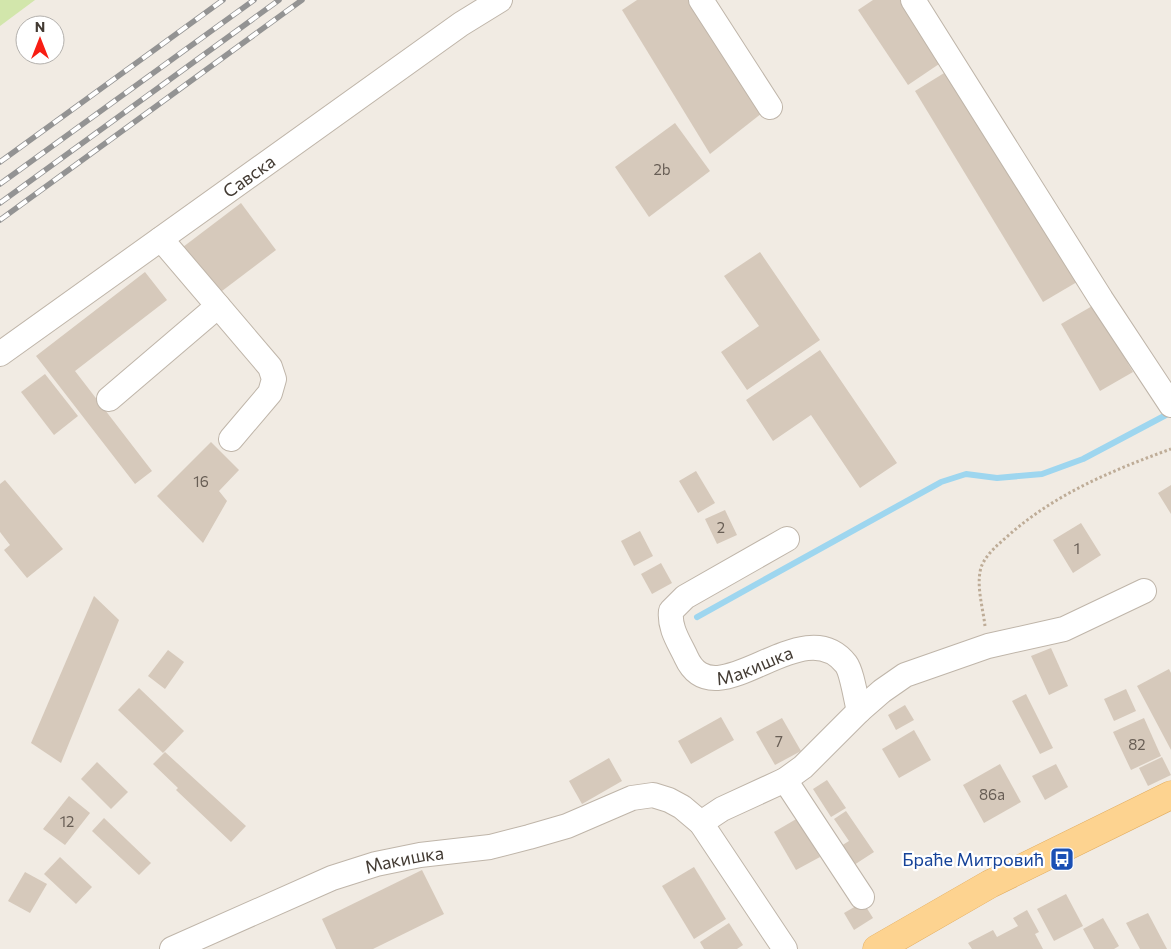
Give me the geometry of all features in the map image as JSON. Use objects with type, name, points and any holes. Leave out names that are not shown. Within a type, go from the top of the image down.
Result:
[{"type":"main road","points":[[877,949],[990,884],[1171,795]]},
{"type":"street","name":"Савска","points":[[0,354],[461,24],[500,0]]},
{"type":"street","points":[[702,0],[770,107]]},
{"type":"street","points":[[913,0],[1101,299],[1171,405]]},
{"type":"street","points":[[161,239],[270,367],[274,379],[270,394],[231,439]]},
{"type":"street","points":[[109,400],[218,306]]},
{"type":"street","name":"Макишка","points":[[787,539],[685,597],[671,611],[670,623],[688,663],[698,674],[715,679],[727,678],[794,650],[813,646],[826,648],[846,664],[859,712]]},
{"type":"street","points":[[701,823],[722,810],[786,780],[803,767],[882,691],[905,675],[988,646],[1064,629],[1144,591]]},
{"type":"street","points":[[786,780],[862,896]]},
{"type":"street","name":"Макишка","points":[[172,949],[332,878],[376,864],[420,855],[490,847],[514,841],[567,826],[641,796],[652,795],[669,800],[682,807],[701,823],[785,949]]},
{"type":"path","points":[[988,646],[980,584],[982,567],[990,551],[1027,519],[1085,483],[1171,449]]},
{"type":"green space","points":[[0,0],[35,0],[0,26]]},
{"type":"building","points":[[637,0],[696,0],[766,110],[710,154],[622,10]]},
{"type":"building","points":[[873,0],[900,0],[942,62],[908,85],[858,10]]},
{"type":"building","points":[[949,70],[1077,282],[1043,302],[915,91]]},
{"type":"building","points":[[675,123],[710,171],[649,217],[615,167]]},
{"type":"building","points":[[241,203],[276,250],[218,294],[183,247]]},
{"type":"building","points":[[760,252],[820,340],[747,390],[721,352],[759,326],[724,276]]},
{"type":"building","points":[[145,272],[167,300],[75,371],[152,471],[135,484],[36,356]]},
{"type":"building","points":[[1094,305],[1133,372],[1100,391],[1061,324]]},
{"type":"building","points":[[820,350],[897,463],[860,488],[811,415],[773,441],[746,400]]},
{"type":"building","points":[[45,374],[78,416],[54,435],[21,392]]},
{"type":"building","points":[[211,442],[239,470],[219,491],[227,501],[203,543],[157,496]]},
{"type":"building","points":[[696,471],[715,503],[698,513],[679,481]]},
{"type":"building","points":[[5,480],[63,549],[27,578],[4,550],[10,545],[0,532],[0,484]]},
{"type":"building","points":[[1171,485],[1171,514],[1158,493]]},
{"type":"building","points":[[725,510],[737,535],[717,544],[705,519]]},
{"type":"building","points":[[1081,523],[1101,555],[1073,573],[1053,540]]},
{"type":"building","points":[[640,531],[653,556],[634,566],[621,541]]},
{"type":"building","points":[[661,563],[672,583],[652,594],[641,574]]},
{"type":"building","points":[[94,596],[119,620],[61,763],[31,743]]},
{"type":"building","points":[[1051,648],[1068,686],[1049,695],[1031,656]]},
{"type":"building","points":[[168,650],[184,662],[165,689],[148,676]]},
{"type":"building","points":[[1169,669],[1171,673],[1171,750],[1137,686]]},
{"type":"building","points":[[139,688],[184,731],[163,753],[118,710]]},
{"type":"building","points":[[1126,689],[1136,711],[1114,721],[1104,699]]},
{"type":"building","points":[[1026,694],[1053,748],[1040,754],[1012,701]]},
{"type":"building","points":[[905,705],[914,720],[896,730],[888,715]]},
{"type":"building","points":[[721,717],[734,740],[691,764],[678,741]]},
{"type":"building","points":[[782,718],[801,751],[775,765],[756,732]]},
{"type":"building","points":[[1144,718],[1161,756],[1131,770],[1113,732]]},
{"type":"building","points":[[914,730],[931,760],[899,778],[882,749]]},
{"type":"building","points":[[165,752],[246,826],[231,842],[176,790],[178,788],[153,764]]},
{"type":"building","points":[[1162,757],[1171,775],[1148,786],[1139,768]]},
{"type":"building","points":[[609,758],[622,781],[582,804],[569,781]]},
{"type":"building","points":[[97,762],[128,792],[111,809],[81,779]]},
{"type":"building","points":[[1000,764],[1021,802],[984,823],[963,785]]},
{"type":"building","points":[[1056,764],[1068,787],[1045,800],[1032,776]]},
{"type":"building","points":[[827,780],[846,808],[831,817],[813,789]]},
{"type":"building","points":[[69,796],[90,813],[65,845],[43,829]]},
{"type":"building","points":[[846,811],[874,852],[854,865],[841,846],[849,841],[834,819]]},
{"type":"building","points":[[104,818],[151,863],[139,875],[92,831]]},
{"type":"building","points":[[798,818],[820,857],[796,870],[774,832]]},
{"type":"building","points":[[60,857],[92,887],[76,904],[44,874]]},
{"type":"building","points":[[694,867],[726,919],[694,939],[662,886]]},
{"type":"building","points":[[422,870],[444,914],[373,949],[336,949],[322,919]]},
{"type":"building","points":[[25,872],[47,884],[30,913],[8,901]]},
{"type":"building","points":[[1066,894],[1083,926],[1054,941],[1037,909]]},
{"type":"building","points":[[863,902],[873,918],[854,930],[844,913]]},
{"type":"building","points":[[1027,910],[1039,932],[1035,934],[1043,949],[972,949],[968,943],[993,930],[997,937],[1018,926],[1013,918]]},
{"type":"building","points":[[1148,913],[1167,949],[1140,949],[1126,923]]},
{"type":"building","points":[[1103,918],[1119,946],[1114,949],[1094,949],[1083,929]]},
{"type":"building","points":[[729,923],[743,945],[737,949],[704,949],[700,942]]},
{"type":"waterway","points":[[697,617],[941,482],[966,474],[997,478],[1042,474],[1083,459],[1166,415]]},
{"type":"railway","points":[[0,162],[223,0]]},
{"type":"railway","points":[[0,184],[254,0]]},
{"type":"railway","points":[[0,203],[279,0]]},
{"type":"railway","points":[[0,220],[302,0]]},
{"type":"place","name":"Браће Митровић","points":[[1062,859]]}]
